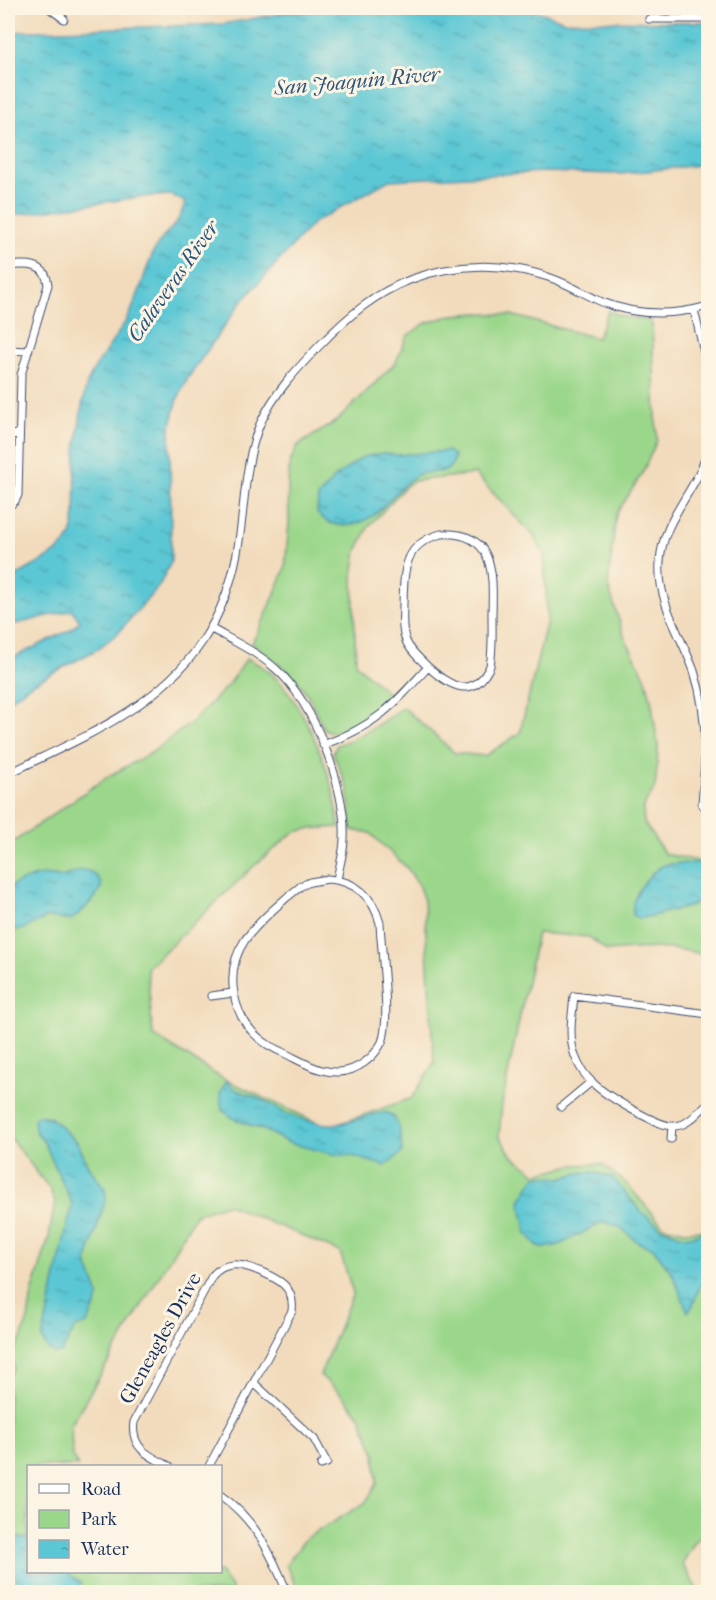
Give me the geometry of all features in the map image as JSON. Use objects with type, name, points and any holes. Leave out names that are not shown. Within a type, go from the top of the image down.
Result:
[{"type":"street","points":[[49,8],[64,19]]},
{"type":"street","points":[[649,19],[708,19]]},
{"type":"street","points":[[8,266],[25,263],[36,266],[42,270],[48,280],[48,290],[21,375],[18,495],[8,507]]},
{"type":"street","points":[[8,774],[137,707],[179,671],[210,628],[226,595],[236,558],[250,454],[261,423],[287,380],[338,326],[366,303],[394,287],[427,274],[459,268],[495,267],[548,277],[602,302],[631,311],[661,314],[708,306]]},
{"type":"street","points":[[694,310],[708,369]]},
{"type":"street","points":[[8,350],[28,351]]},
{"type":"street","points":[[8,435],[19,434]]},
{"type":"street","points":[[702,805],[706,776],[706,735],[700,692],[661,589],[660,562],[670,521],[698,478],[708,450]]},
{"type":"street","points":[[441,534],[458,535],[482,548],[493,570],[490,666],[478,682],[464,686],[444,681],[428,667],[409,647],[403,631],[406,565],[414,550],[426,540],[441,534]]},
{"type":"street","points":[[210,628],[266,661],[289,681],[307,707],[338,788],[343,816],[344,842],[337,880]]},
{"type":"street","points":[[323,745],[356,732],[381,716],[428,667]]},
{"type":"street","points":[[319,880],[337,880],[353,885],[368,897],[377,913],[380,923],[386,1024],[381,1042],[372,1056],[357,1067],[330,1072],[314,1067],[260,1039],[252,1032],[240,1014],[233,979],[237,958],[252,932],[301,886],[319,880]]},
{"type":"street","points":[[212,996],[234,993]]},
{"type":"street","points":[[708,1014],[574,996],[570,1027],[573,1049],[580,1068],[591,1082],[606,1094],[660,1124],[672,1126],[689,1121],[708,1103]]},
{"type":"street","points":[[561,1107],[591,1082]]},
{"type":"street","points":[[671,1139],[672,1126]]},
{"type":"street","name":"Gleneagles Drive","points":[[166,1465],[140,1448],[133,1436],[134,1422],[212,1276],[227,1265],[246,1265],[278,1279],[288,1288],[293,1305],[290,1318],[210,1465]]},
{"type":"street","points":[[254,1383],[314,1439],[327,1463],[321,1465]]},
{"type":"street","points":[[222,1497],[245,1516],[260,1536],[287,1593]]},
{"type":"green space","points":[[608,311],[624,317],[648,320],[652,324],[657,440],[642,474],[616,514],[608,586],[624,636],[645,676],[651,699],[658,746],[657,768],[655,787],[643,808],[644,823],[665,854],[703,862],[708,859],[708,956],[671,949],[645,948],[607,951],[589,937],[537,933],[502,1104],[499,1136],[512,1156],[537,1174],[572,1165],[602,1164],[626,1183],[663,1226],[685,1231],[704,1230],[708,1217],[708,1529],[695,1542],[682,1564],[699,1592],[299,1592],[286,1565],[306,1538],[365,1503],[377,1484],[375,1453],[360,1416],[320,1375],[353,1293],[340,1252],[227,1204],[196,1214],[71,1425],[72,1455],[77,1465],[27,1465],[27,1573],[221,1573],[234,1592],[13,1592],[8,1588],[8,1377],[14,1368],[11,1356],[21,1339],[28,1319],[32,1294],[49,1237],[55,1202],[49,1188],[8,1135],[8,846],[107,777],[151,753],[192,722],[227,686],[247,658],[262,667],[284,687],[296,704],[317,744],[332,787],[339,827],[307,829],[293,833],[255,865],[147,968],[153,1035],[220,1077],[322,1125],[335,1125],[412,1098],[434,1063],[424,901],[418,884],[407,868],[370,833],[352,830],[348,789],[333,753],[337,745],[379,724],[403,707],[455,753],[485,756],[520,733],[547,620],[544,554],[533,535],[475,474],[413,481],[404,488],[369,526],[357,551],[353,576],[356,664],[391,696],[365,718],[333,733],[324,729],[309,697],[294,676],[252,643],[285,569],[289,523],[290,463],[297,446],[338,420],[396,362],[407,336],[426,323],[453,315],[479,313],[511,315],[597,338]]},
{"type":"water","points":[[344,8],[529,8],[565,21],[708,22],[708,164],[620,174],[544,172],[389,180],[313,223],[239,305],[188,378],[178,398],[170,429],[171,562],[159,586],[117,634],[96,650],[32,684],[8,701],[8,660],[70,630],[80,621],[72,610],[8,626],[8,579],[50,556],[69,539],[75,511],[78,437],[88,381],[129,315],[154,251],[179,218],[185,202],[171,195],[141,197],[8,216],[8,32],[223,24],[289,12]]},
{"type":"water","points":[[448,451],[454,455],[453,463],[447,470],[415,476],[370,518],[350,525],[336,525],[317,513],[318,497],[334,478],[363,457],[383,453],[396,455]]},
{"type":"water","points":[[708,862],[708,897],[688,907],[639,919],[633,915],[634,900],[644,883],[658,868],[670,864]]},
{"type":"water","points":[[83,870],[96,876],[101,887],[78,915],[70,920],[47,918],[25,928],[8,930],[8,887],[32,877],[43,875],[61,877]]},
{"type":"water","points":[[227,1080],[240,1092],[262,1100],[287,1114],[311,1122],[337,1124],[380,1113],[390,1114],[394,1117],[398,1127],[402,1153],[385,1166],[353,1156],[333,1154],[289,1143],[266,1131],[236,1120],[222,1110],[220,1093]]},
{"type":"water","points":[[38,1115],[50,1117],[78,1143],[88,1166],[105,1189],[106,1198],[87,1260],[98,1293],[96,1304],[87,1324],[75,1328],[61,1353],[55,1354],[48,1349],[42,1339],[72,1204],[45,1144],[35,1130],[34,1119]]},
{"type":"water","points":[[583,1172],[594,1172],[613,1178],[640,1210],[661,1228],[686,1237],[701,1233],[708,1234],[708,1279],[701,1284],[688,1312],[672,1273],[653,1248],[639,1243],[618,1226],[603,1222],[559,1245],[544,1248],[537,1245],[527,1234],[520,1201],[535,1177],[561,1178]]},
{"type":"water","points":[[8,1536],[27,1539],[27,1573],[67,1573],[81,1583],[80,1588],[75,1590],[37,1592],[8,1573]]},
{"type":"water label","name":"San Joaquin River","points":[[357,81]]},
{"type":"water label","name":"Calaveras River","points":[[173,281]]}]
